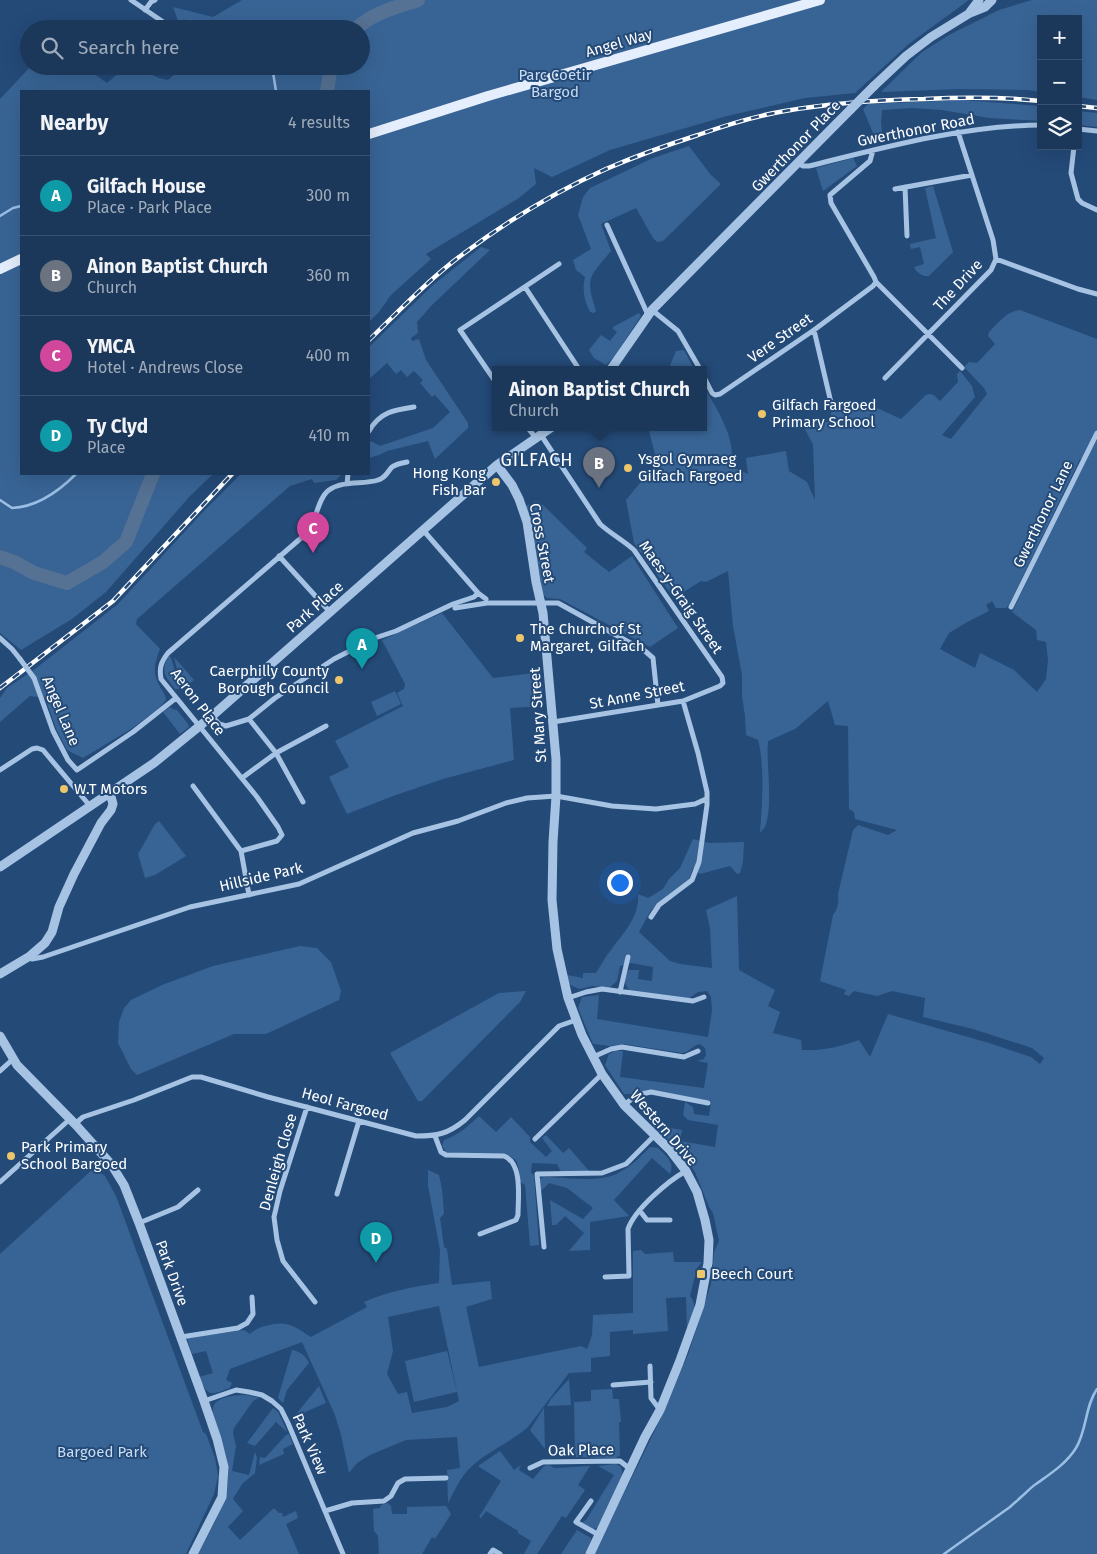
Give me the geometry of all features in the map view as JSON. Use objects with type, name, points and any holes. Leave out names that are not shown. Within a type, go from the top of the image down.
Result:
[{"type":"main road","name":"Angel Way","points":[[370,134],[513,88],[820,0]]},
{"type":"main road","points":[[0,268],[20,259]]},
{"type":"street","points":[[131,0],[160,20]]},
{"type":"street","points":[[145,10],[155,0]]},
{"type":"street","name":"Gwerthonor Place","points":[[970,13],[979,0]]},
{"type":"street","name":"Gwerthonor Place","points":[[613,366],[650,313],[874,86],[906,56],[931,37],[970,13],[985,7],[992,0]]},
{"type":"street","name":"Gwerthonor Road","points":[[798,163],[803,166],[809,166],[958,132],[1037,125]]},
{"type":"street","points":[[1082,129],[1097,131]]},
{"type":"street","name":"The Drive","points":[[885,378],[991,270],[996,258],[993,240],[958,132]]},
{"type":"street","points":[[873,150],[870,161],[830,194],[831,202],[876,282],[962,368]]},
{"type":"street","points":[[1074,150],[1071,173],[1078,198],[1082,203],[1097,210]]},
{"type":"street","points":[[895,189],[972,175]]},
{"type":"street","points":[[905,187],[907,236]]},
{"type":"street","points":[[607,224],[650,313],[678,331],[698,366]]},
{"type":"street","points":[[996,258],[1078,289],[1097,294]]},
{"type":"street","points":[[492,377],[460,330],[559,264]]},
{"type":"street","name":"Vere Street","points":[[707,383],[712,393],[715,395],[720,394],[814,330],[876,282]]},
{"type":"street","points":[[525,287],[576,366]]},
{"type":"street","points":[[814,330],[832,407]]},
{"type":"street","points":[[370,430],[372,425],[384,414],[394,410],[414,407]]},
{"type":"street","name":"Maes-y-Graig Street","points":[[531,431],[538,437],[600,524],[634,550],[722,677],[723,683]]},
{"type":"street","name":"Park Place","points":[[0,867],[96,814],[110,793],[154,763],[212,716],[497,465],[546,431]]},
{"type":"street","name":"Gwerthonor Lane","points":[[1011,607],[1097,433]]},
{"type":"street","name":"Aeron Place","points":[[241,851],[277,841],[282,835],[257,797],[161,679],[161,661],[308,532],[322,498],[328,490],[347,484],[379,480],[386,476],[396,465],[407,462]]},
{"type":"street","name":"Cross Street","points":[[497,465],[520,499],[527,522],[540,602]]},
{"type":"street","points":[[347,484],[348,475]]},
{"type":"street","points":[[423,530],[478,593],[486,599]]},
{"type":"street","points":[[280,556],[330,612]]},
{"type":"street","points":[[212,716],[219,724],[226,726],[249,720],[275,698],[334,659],[375,638],[396,631],[453,604],[474,597],[478,593]]},
{"type":"street","name":"St Mary Street","points":[[540,602],[543,613],[553,722],[556,796]]},
{"type":"street","points":[[455,608],[487,603],[558,603],[647,652],[653,658],[658,705]]},
{"type":"street","name":"Angel Lane","points":[[0,638],[12,649],[34,678],[39,688],[49,722],[61,749],[77,770],[133,732],[176,698]]},
{"type":"street","name":"St Anne Street","points":[[553,722],[683,701],[720,686],[723,683]]},
{"type":"street","points":[[651,917],[659,905],[692,880],[699,862],[707,805],[706,792],[698,753],[683,701]]},
{"type":"street","points":[[249,720],[276,752],[303,802]]},
{"type":"street","points":[[242,778],[276,752],[326,726]]},
{"type":"street","points":[[0,770],[32,749],[43,750],[96,814]]},
{"type":"street","points":[[193,786],[241,851],[249,895]]},
{"type":"street","points":[[96,814],[111,810],[110,793]]},
{"type":"street","name":"Hillside Park","points":[[0,974],[30,956],[32,959],[44,957],[190,907],[312,880],[413,833],[450,824],[506,803],[527,798],[556,796],[612,806],[656,809],[694,804],[706,798]]},
{"type":"street","name":"Western Drive","points":[[556,796],[552,900],[557,949],[568,998],[576,1020],[602,1074],[624,1105],[670,1150],[686,1171],[697,1192],[709,1240],[708,1263],[700,1306],[679,1364],[660,1410],[645,1437],[590,1554]]},
{"type":"street","points":[[30,956],[45,943],[52,932],[59,908],[96,814]]},
{"type":"street","points":[[620,992],[628,957]]},
{"type":"street","points":[[568,998],[602,989],[693,1001],[704,997]]},
{"type":"street","name":"Heol Fargoed","points":[[0,1182],[72,1122],[192,1077],[201,1076],[416,1136],[435,1136],[456,1128],[559,1026],[576,1020]]},
{"type":"street","name":"Park Drive","points":[[0,1036],[17,1065],[111,1164],[124,1185],[139,1224],[217,1439],[224,1467],[222,1497],[193,1554]]},
{"type":"street","points":[[593,1057],[611,1049],[622,1047],[684,1056],[698,1051]]},
{"type":"street","points":[[0,1071],[13,1059]]},
{"type":"street","points":[[535,1139],[602,1074]]},
{"type":"street","points":[[624,1105],[637,1096],[651,1092],[708,1104]]},
{"type":"street","name":"Denleigh Close","points":[[307,1107],[280,1191],[274,1217],[276,1240],[284,1261],[315,1302]]},
{"type":"street","points":[[338,1194],[359,1121]]},
{"type":"street","points":[[435,1136],[441,1152],[446,1154],[504,1156],[510,1158],[515,1164],[517,1171],[518,1215],[516,1220],[480,1234]]},
{"type":"street","points":[[544,1247],[537,1174],[602,1174],[626,1164],[654,1136]]},
{"type":"street","points":[[605,1277],[629,1276],[628,1229],[631,1222],[672,1178],[686,1171]]},
{"type":"street","points":[[139,1224],[178,1207],[198,1190]]},
{"type":"street","points":[[640,1211],[647,1220],[670,1220]]},
{"type":"street","points":[[181,1337],[238,1328],[247,1323],[253,1314],[252,1297]]},
{"type":"street","points":[[650,1366],[651,1398],[660,1410]]},
{"type":"street","points":[[613,1385],[650,1382]]},
{"type":"street","name":"Park View","points":[[204,1402],[236,1390],[262,1396],[272,1401],[281,1410],[343,1554]]},
{"type":"street","name":"Oak Place","points":[[530,1468],[543,1462],[620,1461],[631,1469]]},
{"type":"street","points":[[325,1511],[352,1503],[384,1501],[390,1496],[398,1483],[405,1479],[446,1478]]},
{"type":"street","points":[[591,1501],[576,1522],[599,1535]]},
{"type":"street","points":[[490,1554],[493,1550],[500,1554]]},
{"type":"green space","name":"Parc Coetir Bargod","points":[[242,0],[969,0],[910,43],[855,93],[805,98],[727,116],[610,150],[552,177],[534,168],[536,184],[519,198],[426,254],[431,259],[391,295],[370,321],[370,90],[20,90],[20,475],[212,475],[190,496],[106,592],[72,619],[21,650],[0,633],[0,99],[23,75],[96,75],[107,83],[116,75],[152,75],[168,80],[174,75],[370,75],[370,20],[178,20],[173,7],[213,17]]},
{"type":"green space","points":[[1032,0],[1097,0],[1097,100],[1082,98],[1082,15],[1037,15],[1037,91],[960,89],[881,92],[922,52],[949,35],[999,10]]},
{"type":"green space","points":[[961,100],[1037,106],[1037,121],[989,118],[942,110],[912,108],[882,110],[883,140],[880,142],[873,133],[863,109],[868,104]]},
{"type":"green space","points":[[1082,111],[1097,113],[1097,127],[1082,125]]},
{"type":"green space","points":[[689,146],[710,174],[721,184],[663,241],[657,242],[653,238],[636,208],[601,224],[611,251],[591,278],[591,291],[596,311],[594,313],[590,312],[584,295],[585,277],[576,270],[573,260],[591,249],[578,215],[583,197],[590,188],[653,158]]},
{"type":"green space","points":[[853,158],[857,166],[823,191],[816,168]]},
{"type":"green space","points":[[933,186],[953,252],[929,276],[925,276],[920,274],[914,267],[924,264],[920,247],[911,249],[910,244],[936,238],[925,188]]},
{"type":"green space","points":[[481,247],[490,250],[432,305],[417,322],[418,333],[411,338],[412,341],[419,339],[426,360],[468,423],[468,428],[435,459],[428,441],[387,451],[370,458],[371,441],[380,446],[433,428],[450,412],[435,395],[432,397],[420,383],[423,380],[414,371],[407,377],[401,370],[396,374],[387,363],[370,378],[370,346],[433,285]]},
{"type":"green space","points":[[1020,310],[1097,339],[1097,1554],[594,1554],[663,1414],[689,1352],[711,1284],[714,1252],[719,1241],[713,1213],[695,1172],[674,1145],[652,1125],[682,1130],[680,1141],[715,1147],[718,1125],[688,1120],[683,1115],[685,1102],[693,1107],[694,1114],[709,1116],[711,1101],[649,1090],[634,1094],[624,1094],[605,1065],[609,1054],[615,1051],[623,1051],[620,1077],[704,1088],[708,1063],[697,1061],[704,1059],[706,1055],[705,1048],[700,1044],[682,1053],[624,1044],[610,1046],[593,1044],[578,1008],[582,997],[599,995],[597,1019],[708,1037],[712,1011],[711,997],[707,991],[698,992],[688,999],[630,991],[625,981],[628,970],[639,970],[638,979],[652,981],[653,967],[631,963],[620,966],[617,981],[609,988],[592,986],[579,989],[569,984],[567,975],[583,978],[583,973],[596,973],[634,917],[638,894],[648,898],[663,889],[669,879],[680,868],[693,839],[709,843],[744,842],[743,862],[740,873],[737,874],[730,866],[700,874],[693,868],[689,879],[651,910],[639,932],[670,961],[712,968],[710,928],[706,910],[737,896],[739,970],[775,990],[768,1006],[780,1012],[773,1033],[801,1040],[802,1050],[830,1048],[859,1040],[870,1057],[888,1014],[989,1043],[1031,1057],[1040,1064],[1044,1058],[1032,1048],[973,1029],[923,1017],[925,998],[892,991],[877,996],[854,991],[849,996],[844,994],[846,990],[820,981],[853,830],[858,825],[888,835],[897,830],[855,819],[854,812],[849,809],[848,726],[835,725],[828,701],[795,729],[768,741],[769,804],[766,824],[760,833],[762,761],[758,740],[746,735],[742,675],[733,626],[728,571],[706,582],[701,581],[674,598],[634,543],[626,500],[657,462],[649,431],[707,431],[707,392],[729,435],[732,456],[730,466],[748,474],[746,458],[786,451],[789,471],[807,482],[815,500],[813,445],[804,427],[831,421],[831,412],[859,406],[864,402],[901,419],[928,394],[940,401],[958,382],[957,374],[960,371],[972,386],[975,397],[942,435],[951,439],[987,394],[984,388],[964,367],[969,362],[977,363],[995,344],[988,336],[989,332],[1011,313]],"holes":[[[1080,459],[1086,460],[1012,612],[1036,630],[1037,640],[1046,642],[1048,660],[1046,679],[1037,692],[1014,670],[980,653],[975,668],[940,649],[949,633],[989,611],[986,605],[992,601],[996,608],[1006,608],[1009,605]]]},
{"type":"green space","points":[[639,313],[641,316],[614,357],[606,365],[594,358],[589,350],[601,335],[610,341],[617,332],[612,328]]},
{"type":"green space","points":[[684,350],[692,366],[670,366],[676,351]]},
{"type":"green space","points":[[240,475],[340,475],[336,480],[314,483],[312,479],[290,486],[137,619],[136,624],[160,649],[155,672],[166,700],[159,708],[131,729],[83,758],[67,750],[57,731],[45,698],[30,696],[0,722],[0,698],[7,688],[35,669],[118,604]]},
{"type":"green space","points":[[536,501],[543,505],[587,548],[584,552],[609,572],[632,556],[678,628],[650,647],[560,599],[547,598],[541,592],[526,506]]},
{"type":"green space","points":[[442,613],[493,678],[541,672],[544,706],[510,708],[514,760],[443,779],[347,814],[329,777],[349,767],[335,741],[403,706],[397,693],[404,689],[405,684],[382,640]]},
{"type":"green space","points":[[169,656],[180,689],[175,689],[164,670]]},
{"type":"green space","points":[[174,657],[194,680],[183,689],[182,689]]},
{"type":"green space","points":[[395,691],[401,704],[377,716],[371,702]]},
{"type":"green space","points":[[170,707],[177,710],[188,724],[189,727],[180,734],[163,712]]},
{"type":"green space","points":[[159,821],[186,856],[155,875],[145,878],[138,854],[155,824]]},
{"type":"green space","points":[[300,946],[317,948],[331,962],[341,991],[339,1000],[266,1034],[234,1034],[137,1075],[131,1069],[118,1043],[119,1022],[124,1008],[131,1000],[162,985],[213,966]]},
{"type":"green space","points":[[526,991],[520,1002],[422,1101],[418,1101],[390,1053],[499,993]]},
{"type":"green space","points":[[479,1116],[496,1132],[511,1117],[530,1137],[530,1142],[546,1157],[552,1151],[542,1138],[546,1135],[563,1153],[569,1148],[590,1172],[562,1172],[557,1164],[532,1163],[531,1172],[534,1176],[539,1245],[530,1246],[525,1185],[519,1181],[519,1169],[516,1160],[507,1155],[447,1153],[442,1146],[444,1140],[459,1133]]},
{"type":"green space","points":[[650,1147],[658,1148],[667,1157],[671,1163],[670,1174],[652,1158],[614,1200],[629,1216],[590,1222],[590,1250],[569,1251],[584,1233],[565,1216],[556,1225],[552,1225],[550,1200],[583,1219],[593,1208],[567,1188],[549,1183],[541,1191],[540,1179],[543,1177],[593,1179],[612,1176],[636,1161]]},
{"type":"green space","name":"Bargoed Park","points":[[94,1168],[105,1176],[116,1196],[203,1432],[206,1434],[215,1458],[218,1476],[214,1494],[186,1554],[0,1554],[0,1254]]},
{"type":"green space","points":[[428,1170],[439,1175],[442,1189],[444,1214],[440,1218],[452,1285],[490,1281],[492,1299],[466,1307],[479,1367],[581,1346],[587,1349],[592,1335],[593,1315],[633,1313],[633,1251],[641,1250],[645,1254],[673,1252],[674,1262],[702,1262],[697,1268],[690,1296],[693,1300],[694,1308],[687,1329],[686,1297],[666,1298],[668,1331],[633,1334],[633,1330],[610,1332],[610,1356],[591,1358],[591,1372],[569,1373],[528,1427],[482,1458],[468,1470],[448,1503],[447,1470],[460,1468],[457,1437],[406,1440],[370,1455],[357,1463],[349,1473],[335,1415],[302,1342],[230,1369],[226,1380],[232,1383],[230,1388],[211,1393],[205,1389],[199,1377],[213,1373],[206,1351],[192,1354],[187,1338],[244,1330],[250,1334],[261,1327],[273,1324],[289,1325],[311,1337],[367,1307],[364,1302],[373,1298],[391,1292],[439,1283],[440,1250],[428,1186]],"holes":[[[439,1306],[459,1401],[447,1407],[412,1413],[407,1392],[398,1394],[387,1374],[393,1351],[388,1317]]]},
{"type":"green space","points":[[292,1350],[302,1354],[309,1363],[287,1390],[283,1403],[278,1398]]},
{"type":"green space","points":[[447,1351],[457,1392],[414,1402],[405,1361]]},
{"type":"green space","points":[[569,1379],[571,1405],[547,1406],[551,1399]]},
{"type":"green space","points":[[319,1386],[326,1403],[305,1412],[296,1423],[293,1418]]},
{"type":"green space","points":[[612,1389],[613,1399],[619,1399],[621,1422],[619,1422],[620,1455],[616,1458],[575,1457],[574,1402],[591,1401],[591,1390]]},
{"type":"green space","points":[[247,1395],[259,1398],[253,1401],[234,1428],[233,1433],[236,1446],[232,1471],[249,1475],[255,1452],[257,1458],[255,1473],[242,1484],[233,1499],[243,1511],[228,1527],[240,1540],[274,1508],[279,1513],[282,1513],[283,1517],[296,1511],[298,1518],[286,1524],[299,1554],[198,1554],[221,1507],[228,1482],[226,1456],[215,1425],[213,1408],[222,1399]]},
{"type":"green space","points":[[273,1408],[278,1412],[287,1431],[276,1422],[255,1446],[247,1443]]},
{"type":"green space","points":[[544,1408],[545,1449],[530,1430]]},
{"type":"green space","points":[[289,1434],[293,1444],[283,1449],[284,1454],[259,1465],[260,1457],[265,1458]]},
{"type":"green space","points":[[500,1451],[514,1470],[521,1465],[519,1470],[533,1479],[544,1466],[549,1465],[554,1468],[590,1466],[578,1485],[585,1490],[566,1518],[562,1516],[537,1554],[524,1554],[531,1541],[518,1533],[518,1531],[486,1511],[481,1518],[479,1517],[501,1481],[478,1466]]},
{"type":"green space","points":[[616,1464],[621,1467],[623,1476],[598,1527],[592,1530],[581,1523],[586,1520],[614,1475],[598,1466]]},
{"type":"green space","points":[[388,1503],[391,1506],[392,1514],[407,1514],[407,1507],[446,1506],[451,1514],[435,1539],[432,1537],[422,1554],[379,1554],[378,1536],[374,1531],[373,1509],[380,1508],[381,1505]]},
{"type":"green space","points":[[577,1530],[591,1538],[585,1554],[561,1554]]},
{"type":"waterway","points":[[367,20],[393,8],[418,0]]},
{"type":"waterway","points":[[273,75],[276,90]]},
{"type":"waterway","points":[[327,90],[330,75]]},
{"type":"waterway","points":[[0,216],[20,206]]},
{"type":"waterway","points":[[0,500],[12,508],[30,505],[55,492],[75,475]]},
{"type":"waterway","points":[[0,557],[34,573],[67,583],[103,562],[126,542],[153,475]]},
{"type":"waterway","points":[[944,1554],[1010,1507],[1068,1459],[1080,1441],[1090,1403],[1097,1389]]},
{"type":"railway","points":[[370,339],[438,274],[497,230],[551,197],[588,178],[617,164],[663,147],[752,118],[820,106],[872,101],[953,98],[1037,101]]},
{"type":"railway","points":[[1082,106],[1097,108]]},
{"type":"railway","points":[[0,688],[113,601],[231,475]]},
{"type":"place","name":"Gilfach Fargoed Primary School","points":[[762,414]]},
{"type":"place","name":"Ysgol Gymraeg Gilfach Fargoed","points":[[628,468]]},
{"type":"place","name":"Hong Kong Fish Bar","points":[[496,482]]},
{"type":"place","name":"Ainon Baptist Church","points":[[599,488]]},
{"type":"place","name":"YMCA","points":[[313,553]]},
{"type":"place","name":"The Church of St Margaret, Gilfach","points":[[520,638]]},
{"type":"place","name":"Gilfach House","points":[[362,669]]},
{"type":"place","name":"Caerphilly County Borough Council","points":[[339,680]]},
{"type":"place","name":"W.T Motors","points":[[64,789]]},
{"type":"place","name":"Park Primary School Bargoed","points":[[11,1156]]},
{"type":"place","name":"Ty Clyd","points":[[376,1263]]},
{"type":"place","name":"Beech Court","points":[[701,1274]]},
{"type":"district","name":"GILFACH","points":[[537,460]]}]
